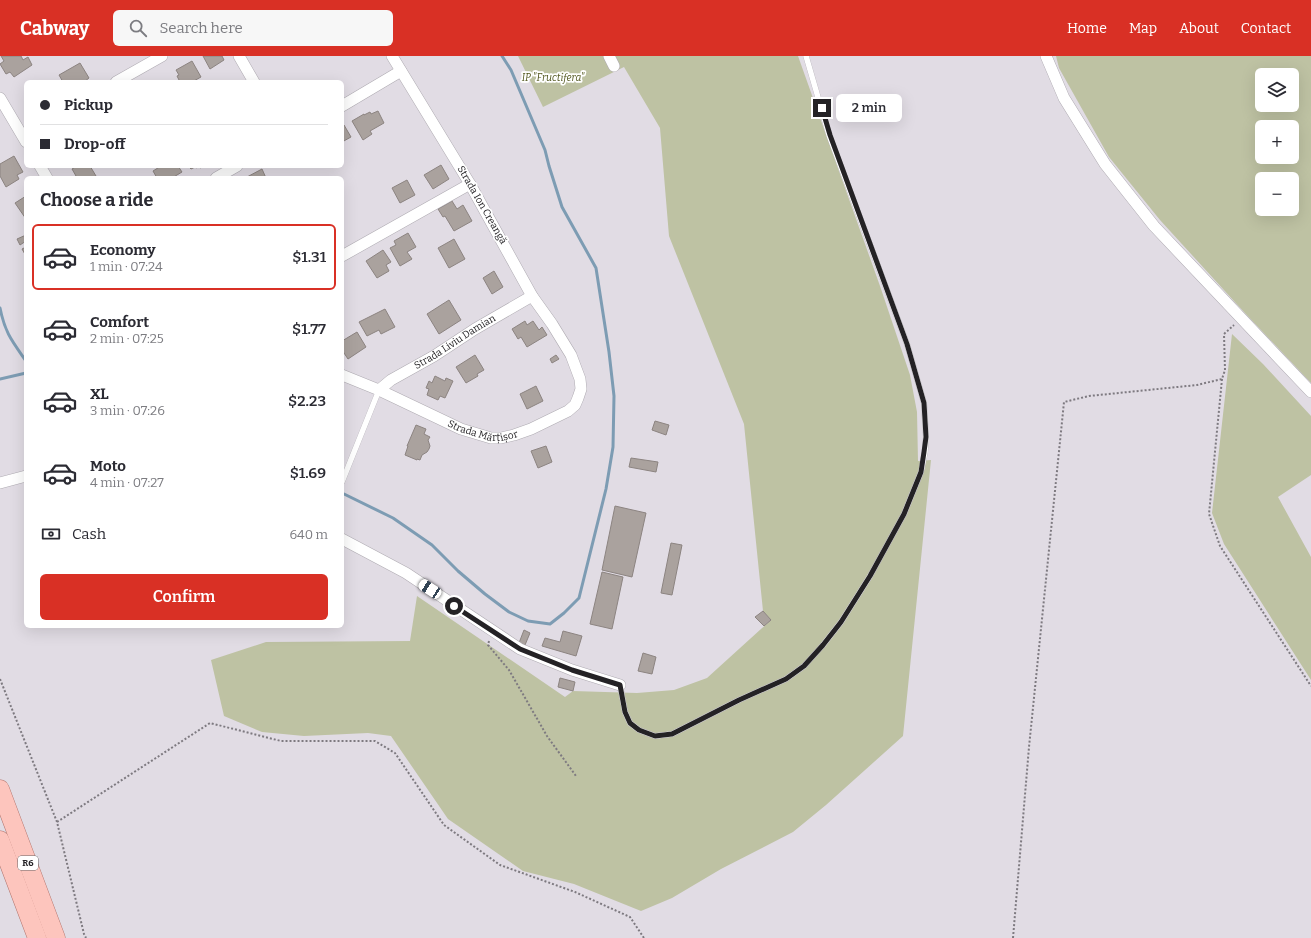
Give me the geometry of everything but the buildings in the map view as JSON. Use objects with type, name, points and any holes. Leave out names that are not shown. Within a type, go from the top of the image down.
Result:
[{"type":"main road","name":"R6","points":[[0,788],[56,938]]},
{"type":"main road","name":"R6","points":[[0,840],[37,938]]},
{"type":"street","points":[[120,80],[162,56]]},
{"type":"street","points":[[239,56],[253,80]]},
{"type":"street","name":"Strada Ion Creangă","points":[[392,56],[470,184],[532,296],[552,324],[571,355]]},
{"type":"street","points":[[1046,56],[1064,98],[1105,164],[1154,226],[1311,392]]},
{"type":"street","points":[[344,105],[401,71]]},
{"type":"street","points":[[0,98],[24,135]]},
{"type":"street","points":[[220,176],[234,168]]},
{"type":"street","points":[[344,255],[470,184]]},
{"type":"street","name":"Strada Liviu Damian","points":[[379,390],[391,380],[434,356],[475,329],[532,296]]},
{"type":"street","name":"Strada Mărțișor","points":[[344,376],[379,390],[461,429],[483,436],[501,438],[531,429],[568,411],[575,405],[581,389],[580,379],[571,355]]},
{"type":"street","points":[[0,483],[24,477]]},
{"type":"street","points":[[344,540],[406,573],[520,649],[572,670],[620,685]]},
{"type":"lane","points":[[620,685],[625,712],[630,723],[639,730],[655,736],[672,734],[732,703],[786,679],[804,666],[841,622],[870,576],[904,514],[921,472],[926,437],[924,403],[907,344],[830,135],[806,56]]},
{"type":"lane","points":[[344,477],[379,390]]},
{"type":"path","points":[[1241,318],[1224,334],[1225,370],[1222,379],[1208,514],[1220,546],[1311,686]]},
{"type":"path","points":[[1013,938],[1029,747],[1064,402],[1089,396],[1196,385],[1222,379]]},
{"type":"path","points":[[491,630],[488,645],[509,670],[547,736],[576,776]]},
{"type":"path","points":[[0,679],[57,822],[86,938]]},
{"type":"path","points":[[57,822],[210,723],[281,741],[376,741],[395,753],[444,825],[500,865],[575,892],[630,917],[644,938]]},
{"type":"green space","name":"IP \"Fructifera\"","points":[[518,56],[798,56],[910,375],[917,412],[918,461],[931,460],[903,736],[826,805],[793,832],[721,869],[672,898],[641,911],[574,884],[523,871],[448,819],[391,736],[368,733],[304,736],[262,732],[224,716],[211,660],[266,642],[410,641],[417,596],[565,697],[573,691],[637,693],[674,690],[707,678],[771,620],[763,611],[744,424],[669,236],[660,128],[624,67],[543,107]]},
{"type":"green space","points":[[1056,56],[1311,56],[1311,383],[1160,220],[1109,157],[1059,68]]},
{"type":"green space","points":[[1232,334],[1263,364],[1311,416],[1311,475],[1278,497],[1311,557],[1311,680],[1224,544],[1212,513]]},
{"type":"waterway","points":[[344,494],[393,518],[432,545],[458,571],[485,594],[509,612],[528,621],[550,624],[579,598],[606,489],[613,447],[614,396],[609,352],[596,268],[562,207],[545,150],[511,70],[502,56]]},
{"type":"waterway","points":[[0,308],[7,330],[24,358]]},
{"type":"waterway","points":[[0,379],[24,373]]},
{"type":"route","points":[[454,606],[520,649],[572,670],[620,685],[625,712],[630,723],[639,730],[655,736],[672,734],[739,700],[786,679],[804,666],[841,622],[870,576],[904,514],[921,472],[926,437],[926,420],[924,403],[907,344],[830,135],[822,108]]}]
